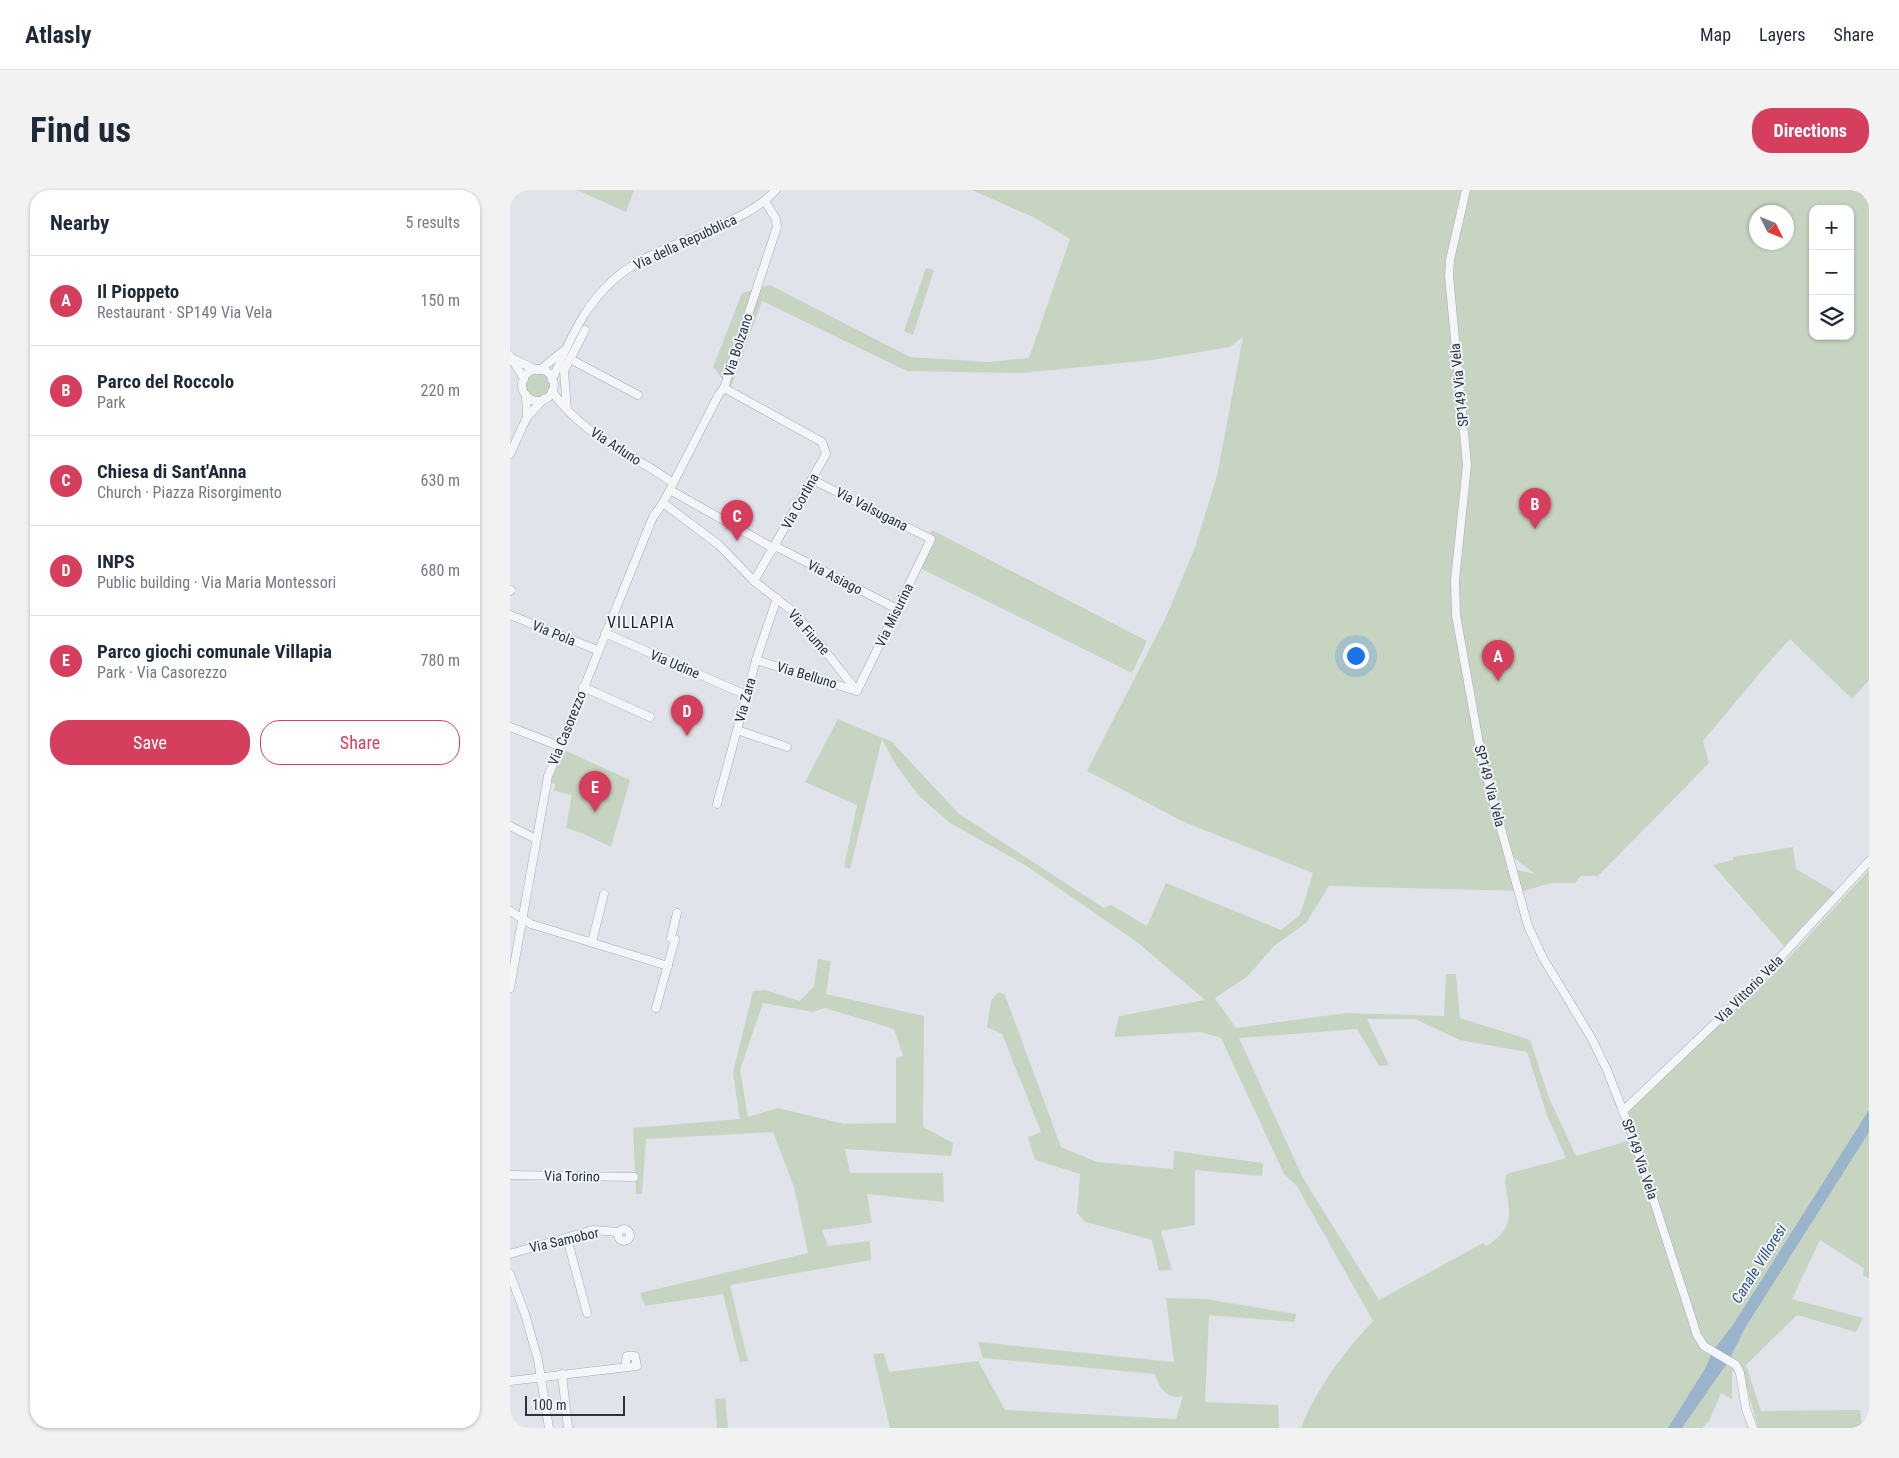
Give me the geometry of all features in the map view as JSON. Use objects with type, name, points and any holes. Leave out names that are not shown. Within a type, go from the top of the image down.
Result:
[{"type":"street","name":"Via della Repubblica","points":[[552,380],[566,348],[594,300],[622,272],[644,259],[740,218],[765,201],[776,190]]},
{"type":"street","name":"SP149 Via Vela","points":[[1466,190],[1450,260],[1449,276],[1467,466],[1455,586],[1457,627],[1482,760],[1528,926],[1543,958],[1597,1049],[1623,1111],[1697,1335],[1704,1346],[1736,1365],[1740,1373],[1746,1409],[1754,1428]]},
{"type":"street","name":"Via Bolzano","points":[[671,487],[719,394],[724,388],[777,227],[776,220],[765,201]]},
{"type":"street","points":[[564,408],[564,370],[585,330]]},
{"type":"street","name":"Via della Repubblica","points":[[539,370],[566,348]]},
{"type":"street","points":[[510,454],[527,417],[552,391],[552,380],[548,374],[512,358]]},
{"type":"street","points":[[512,358],[524,379]]},
{"type":"street","points":[[570,359],[638,395]]},
{"type":"street","points":[[527,417],[526,395],[522,386],[528,373],[539,370]]},
{"type":"street","name":"Via Cortina","points":[[724,388],[822,442],[826,454],[813,480],[754,581]]},
{"type":"street","name":"Via Arluno","points":[[552,391],[564,408]]},
{"type":"street","points":[[526,395],[534,400],[546,399]]},
{"type":"street","name":"Via Arluno","points":[[546,399],[564,408],[610,445],[656,471],[671,487],[773,548]]},
{"type":"street","name":"Via Valsugana","points":[[813,480],[931,539]]},
{"type":"street","name":"Via Casorezzo","points":[[510,988],[548,776],[597,650],[653,517],[663,504],[671,487]]},
{"type":"street","name":"Via Fiume","points":[[663,504],[719,545],[754,581],[777,598],[813,633],[858,691]]},
{"type":"street","name":"Via Misurina","points":[[858,691],[931,539]]},
{"type":"street","name":"Via Asiago","points":[[773,548],[778,547],[897,609]]},
{"type":"street","name":"Via Zara","points":[[717,804],[756,660],[777,598]]},
{"type":"street","name":"Via Pola","points":[[510,615],[597,650]]},
{"type":"street","name":"Via Udine","points":[[604,633],[746,695]]},
{"type":"street","name":"Via Belluno","points":[[756,660],[858,691]]},
{"type":"street","points":[[583,687],[650,717]]},
{"type":"street","points":[[510,727],[559,746]]},
{"type":"street","points":[[736,730],[787,747]]},
{"type":"street","points":[[510,826],[536,839]]},
{"type":"street","name":"Via Vittorio Vela","points":[[1623,1111],[1753,987],[1869,861]]},
{"type":"street","points":[[592,942],[604,894]]},
{"type":"street","points":[[510,911],[522,917],[530,924],[668,966]]},
{"type":"street","points":[[656,1008],[675,939],[671,938],[677,913]]},
{"type":"street","name":"Via Torino","points":[[510,1175],[634,1178]]},
{"type":"street","name":"Via Samobor","points":[[510,1254],[593,1230],[618,1232]]},
{"type":"street","points":[[567,1238],[587,1313]]},
{"type":"street","points":[[510,1274],[525,1314],[542,1377],[549,1428]]},
{"type":"street","points":[[510,1381],[625,1367]]},
{"type":"street","points":[[562,1374],[568,1428]]},
{"type":"green space","points":[[577,190],[634,190],[626,212]]},
{"type":"green space","points":[[972,190],[1869,190],[1869,680],[1852,699],[1790,639],[1703,741],[1709,763],[1598,876],[1581,876],[1575,883],[1551,883],[1524,891],[1329,886],[1306,923],[1274,946],[1248,976],[1215,998],[1236,1028],[1346,1013],[1444,1016],[1446,974],[1456,974],[1460,1018],[1530,1040],[1549,1098],[1576,1156],[1631,1140],[1621,1116],[1773,975],[1869,870],[1869,1278],[1863,1276],[1864,1268],[1820,1240],[1792,1299],[1863,1318],[1856,1332],[1797,1315],[1746,1365],[1761,1411],[1860,1410],[1862,1428],[1758,1428],[1744,1376],[1737,1366],[1732,1372],[1732,1399],[1721,1393],[1709,1421],[1702,1428],[1301,1428],[1314,1399],[1323,1385],[1352,1345],[1373,1321],[1297,1186],[1284,1174],[1221,1038],[1200,1032],[1114,1037],[1119,1016],[1205,1000],[1137,942],[1025,865],[950,823],[919,796],[896,765],[882,739],[850,869],[844,867],[857,805],[805,782],[838,719],[892,742],[959,814],[1104,908],[1111,905],[1147,926],[1166,883],[1281,930],[1300,915],[1313,873],[1184,822],[1087,771],[1166,617],[1194,550],[1217,476],[1243,337],[1230,347],[1152,360],[1021,373],[907,371],[762,301],[730,389],[713,367],[742,293],[770,285],[910,357],[989,362],[1029,358],[1070,239],[1035,218]],"holes":[[[1513,857],[1535,874],[1518,870],[1507,870],[1506,867]],[[1367,1019],[1415,1019],[1460,1040],[1527,1052],[1547,1115],[1566,1158],[1507,1174],[1505,1181],[1509,1215],[1506,1228],[1502,1233],[1487,1246],[1483,1243],[1379,1300],[1303,1178],[1239,1038],[1357,1029],[1379,1066],[1389,1065]]]},
{"type":"green space","points":[[926,268],[934,270],[913,335],[904,331]]},
{"type":"green space","points":[[538,371],[548,375],[552,385],[548,395],[538,399],[528,395],[524,385],[528,375]]},
{"type":"green space","points":[[932,530],[1147,641],[1132,673],[918,567]]},
{"type":"green space","points":[[564,750],[630,780],[611,847],[566,828],[572,795],[554,791],[555,784],[550,783]]},
{"type":"green space","points":[[1793,847],[1796,869],[1835,892],[1784,946],[1713,865],[1733,860],[1733,857]]},
{"type":"green space","points":[[818,959],[831,961],[826,994],[924,1016],[923,1127],[953,1143],[951,1156],[845,1149],[850,1173],[943,1173],[944,1202],[867,1194],[872,1223],[822,1230],[828,1246],[870,1241],[871,1260],[730,1285],[748,1361],[740,1362],[723,1294],[645,1306],[640,1293],[808,1253],[794,1187],[773,1132],[646,1139],[642,1194],[636,1194],[633,1128],[740,1119],[733,1073],[753,991],[765,990],[800,1001],[814,986]],"holes":[[[763,1003],[813,1012],[825,1008],[894,1029],[903,1056],[896,1058],[896,1123],[844,1124],[778,1108],[748,1117],[740,1070]]]},
{"type":"green space","points":[[998,992],[1005,995],[1061,1147],[1097,1162],[1173,1169],[1174,1151],[1263,1163],[1262,1176],[1195,1170],[1195,1225],[1161,1231],[1172,1270],[1159,1271],[1152,1240],[1086,1222],[1077,1213],[1080,1174],[1035,1160],[1028,1137],[1041,1132],[1002,1034],[987,1027],[991,1001]]},
{"type":"green space","points":[[1166,1298],[1206,1299],[1296,1314],[1295,1322],[1209,1315],[1205,1402],[1278,1405],[1279,1428],[890,1428],[873,1354],[884,1353],[889,1372],[978,1361],[1005,1410],[1176,1419],[1183,1396],[1172,1396],[1164,1392],[1155,1374],[983,1358],[978,1342],[1174,1362]]},
{"type":"green space","points":[[725,1398],[728,1428],[717,1428],[715,1399]]},
{"type":"water","points":[[1869,1110],[1869,1132],[1745,1328],[1728,1362],[1682,1428],[1668,1428],[1706,1367],[1712,1352],[1733,1325]]},
{"type":"place","name":"Parco del Roccolo","points":[[1535,529]]},
{"type":"place","name":"Chiesa di Sant'Anna","points":[[737,541]]},
{"type":"place","name":"Il Pioppeto","points":[[1498,681]]},
{"type":"place","name":"INPS","points":[[687,736]]},
{"type":"place","name":"Parco giochi comunale Villapia","points":[[595,812]]},
{"type":"district","name":"VILLAPIA","points":[[641,622]]},
{"type":"water label","name":"Canale Villoresi","points":[[1759,1264]]}]
